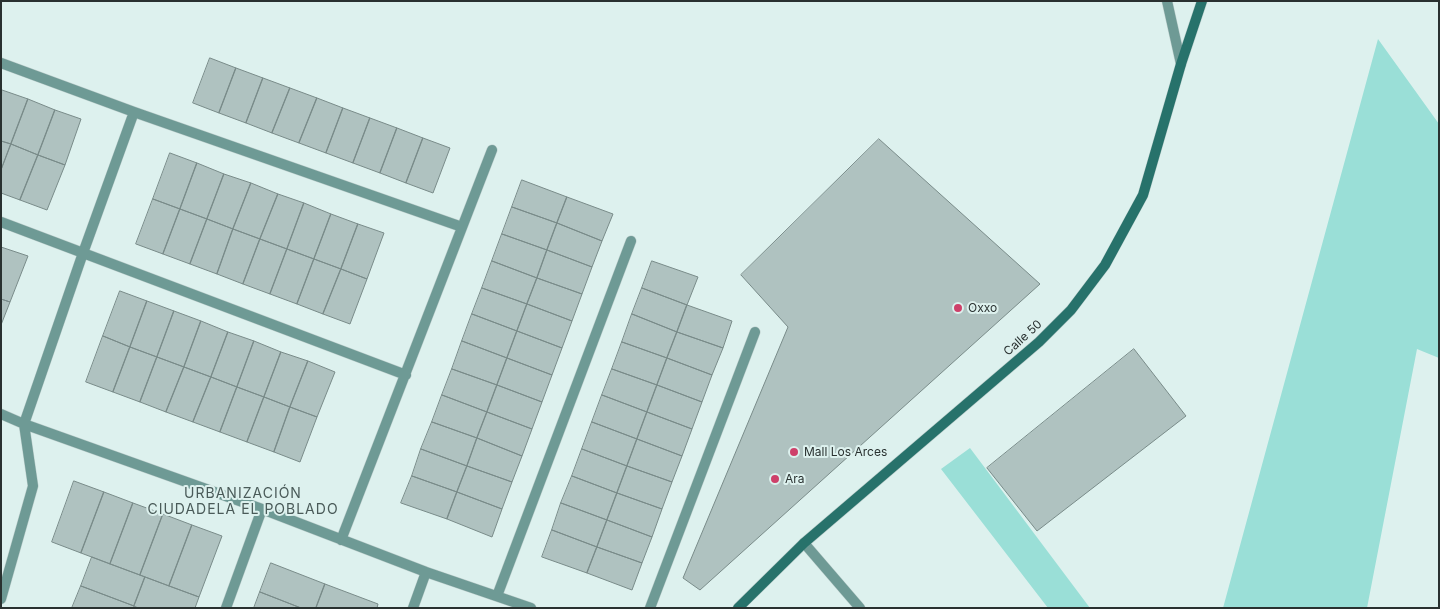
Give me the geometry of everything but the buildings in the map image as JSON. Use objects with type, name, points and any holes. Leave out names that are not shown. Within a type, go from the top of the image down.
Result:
[{"type":"main road","name":"Calle 50","points":[[738,608],[804,543],[1031,349],[1071,310],[1113,252],[1143,194],[1181,64],[1202,1]]},
{"type":"street","points":[[1167,1],[1181,64]]},
{"type":"street","points":[[1,63],[462,228]]},
{"type":"street","points":[[1,598],[33,486],[24,424],[134,112]]},
{"type":"street","points":[[342,540],[492,150]]},
{"type":"street","points":[[1,222],[406,375]]},
{"type":"street","points":[[497,596],[631,241]]},
{"type":"street","points":[[650,608],[755,332]]},
{"type":"street","points":[[1,414],[24,424],[262,509],[426,572],[531,608]]},
{"type":"street","points":[[226,608],[262,509]]},
{"type":"street","points":[[804,543],[860,608]]},
{"type":"street","points":[[413,608],[426,572]]},
{"type":"shaded area","points":[[1378,39],[1439,124],[1439,358],[1417,349],[1367,608],[1223,608]]},
{"type":"shaded area","points":[[970,448],[1090,608],[1048,608],[941,469]]},
{"type":"place","name":"Oxxo","points":[[958,308]]},
{"type":"place","name":"Mall Los Arces","points":[[794,452]]},
{"type":"place","name":"Ara","points":[[775,479]]},
{"type":"district","name":"URBANIZACIÓN CIUDADELA EL POBLADO","points":[[243,502]]}]
